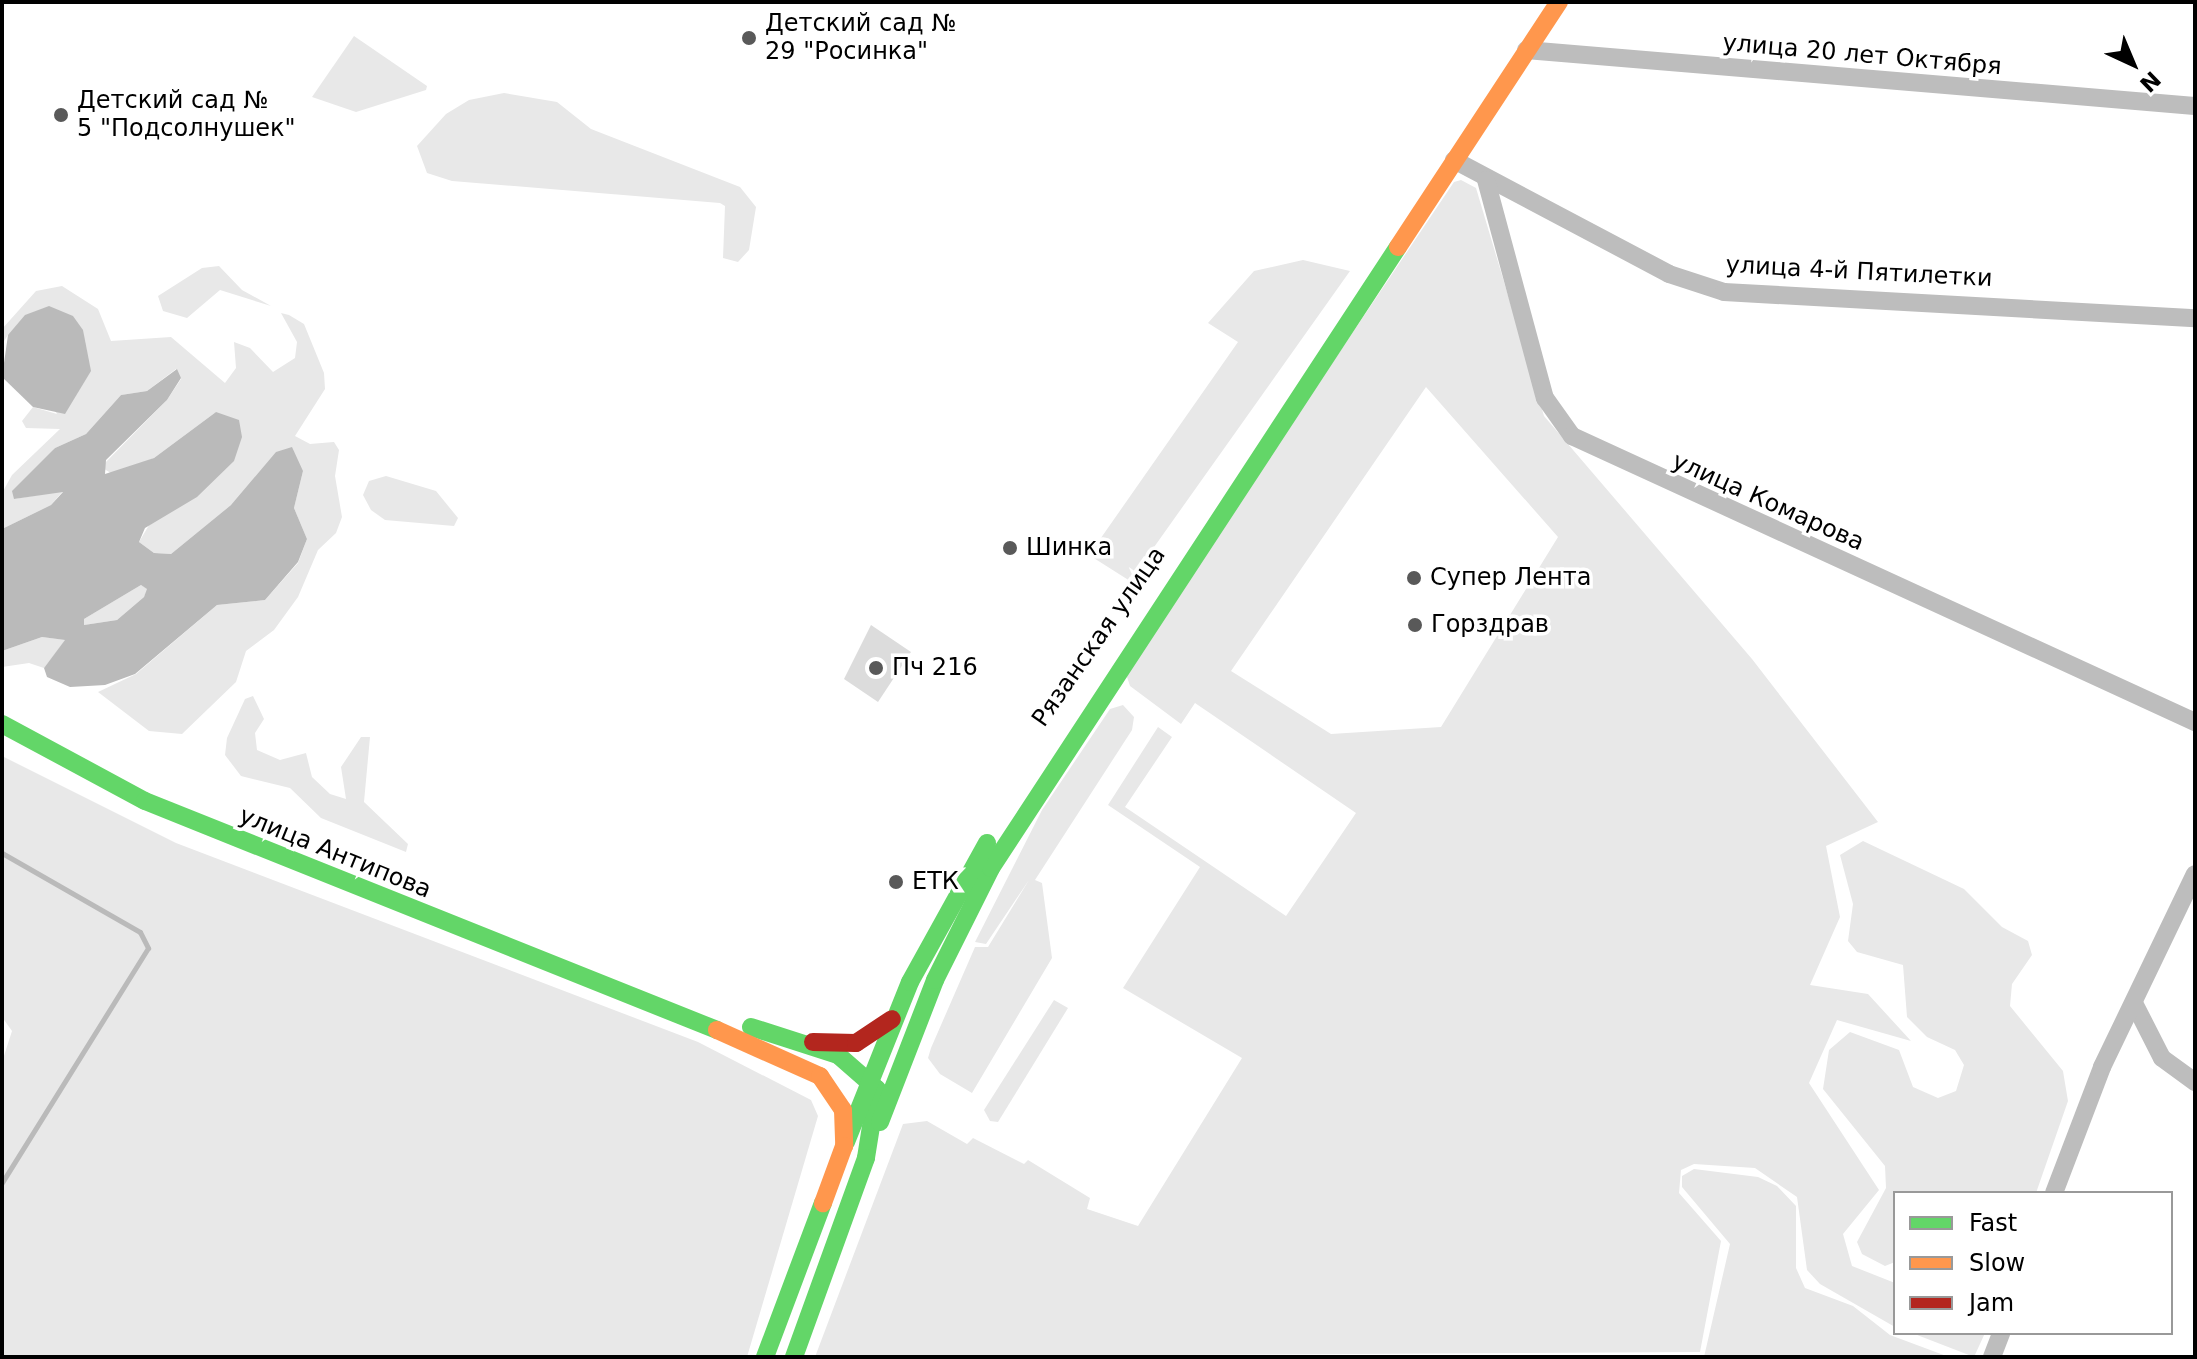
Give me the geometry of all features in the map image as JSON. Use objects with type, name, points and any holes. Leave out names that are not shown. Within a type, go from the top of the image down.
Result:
[{"type":"main road","name":"Рязанская улица","points":[[866,1158],[903,1059],[998,856],[1559,2]]},
{"type":"main road","name":"Рязанская улица","points":[[765,1357],[898,1010],[982,851],[1402,242]]},
{"type":"main road","name":"улица Антипова","points":[[2,724],[145,801],[277,857],[661,1004],[798,1062],[835,1091],[843,1110],[844,1146]]},
{"type":"main road","name":"улица Антипова","points":[[661,1004],[806,1041],[871,1079]]},
{"type":"main road","points":[[806,1041],[856,1043],[886,1027],[898,1010]]},
{"type":"main road","points":[[798,1062],[871,1079],[888,1075],[903,1059]]},
{"type":"main road","points":[[794,1357],[866,1158],[878,1099],[871,1079]]},
{"type":"street","name":"улица 20 лет Октября","points":[[1526,50],[2195,106]]},
{"type":"street","name":"улица 4-й Пятилетки","points":[[1454,160],[1486,180],[1669,274],[1724,292],[2195,318]]},
{"type":"street","name":"улица Комарова","points":[[1486,180],[1545,398],[1572,436],[2195,722]]},
{"type":"street","points":[[2055,1191],[2102,1067],[2135,1005],[2195,874]]},
{"type":"street","points":[[2135,1005],[2162,1058],[2195,1082]]},
{"type":"street","points":[[1992,1357],[2000,1335]]},
{"type":"shaded area","points":[[354,36],[427,86],[426,90],[356,112],[312,97]]},
{"type":"shaded area","points":[[504,93],[557,102],[591,129],[740,187],[756,207],[749,250],[738,262],[723,258],[725,206],[720,203],[452,181],[427,173],[417,146],[446,114],[469,100]]},
{"type":"shaded area","points":[[1461,180],[1476,188],[1544,416],[1752,659],[1878,822],[1826,846],[1840,917],[1810,985],[1868,994],[1911,1041],[1837,1020],[1809,1083],[1879,1190],[1843,1234],[1852,1266],[1893,1282],[1893,1326],[1820,1284],[1807,1270],[1797,1197],[1755,1168],[1694,1164],[1681,1170],[1679,1193],[1721,1241],[1700,1352],[815,1357],[903,1124],[927,1121],[967,1144],[973,1138],[1024,1164],[1028,1160],[1090,1198],[1087,1209],[1138,1226],[1242,1058],[1123,988],[1200,867],[1108,805],[1158,727],[1172,737],[1125,807],[1286,916],[1356,813],[1195,703],[1181,724],[1130,686],[1125,671],[1454,182]],"holes":[[[1426,387],[1558,537],[1441,727],[1331,734],[1231,671]]]},
{"type":"shaded area","points":[[1303,260],[1350,271],[1130,581],[1089,555],[1238,342],[1208,323],[1254,271]]},
{"type":"shaded area","points":[[219,266],[242,290],[271,306],[220,290],[187,318],[163,311],[158,296],[202,268]]},
{"type":"shaded area","points":[[62,286],[98,309],[111,341],[171,337],[225,383],[236,368],[234,342],[250,348],[273,372],[295,358],[297,342],[281,313],[289,315],[304,324],[324,373],[325,389],[295,436],[310,444],[334,442],[339,450],[335,476],[342,517],[336,533],[318,550],[298,597],[274,630],[246,651],[236,682],[182,734],[149,731],[98,692],[136,674],[217,605],[265,600],[298,563],[307,539],[294,508],[303,471],[231,505],[171,554],[154,553],[139,542],[216,412],[154,458],[114,475],[101,467],[167,400],[181,379],[176,369],[147,391],[121,395],[86,434],[55,448],[14,499],[63,491],[51,505],[2,529],[2,493],[12,475],[60,429],[26,428],[22,421],[33,407],[57,414],[8,335],[2,344],[2,329],[36,291]]},
{"type":"shaded area","points":[[49,306],[73,316],[83,330],[91,371],[65,414],[33,407],[2,377],[8,335],[25,315]]},
{"type":"shaded area","points":[[177,369],[181,378],[167,400],[106,460],[105,474],[154,458],[216,412],[239,420],[242,437],[234,461],[197,497],[145,528],[139,542],[154,553],[171,554],[231,505],[276,452],[292,447],[303,471],[294,508],[307,539],[298,562],[265,600],[217,605],[135,674],[105,685],[70,687],[47,677],[44,668],[65,640],[42,637],[2,651],[2,529],[51,505],[63,492],[14,499],[12,491],[55,448],[86,434],[121,395],[147,391]],"holes":[[[141,585],[147,589],[144,597],[117,620],[84,625],[84,619]]]},
{"type":"shaded area","points":[[386,476],[436,491],[458,518],[454,526],[385,520],[371,510],[363,495],[369,481]]},
{"type":"shaded area","points":[[141,585],[148,589],[144,597],[117,620],[84,625],[84,619]]},
{"type":"shaded area","points":[[42,637],[66,640],[44,668],[29,663],[2,667],[2,651]]},
{"type":"shaded area","points":[[253,696],[264,719],[255,733],[257,750],[280,760],[306,753],[312,777],[330,794],[346,799],[341,767],[361,737],[370,737],[364,802],[408,844],[406,852],[321,818],[290,788],[241,776],[225,755],[227,738],[245,699]]},
{"type":"shaded area","points":[[1123,705],[1134,717],[1132,730],[1035,880],[1042,883],[1052,958],[972,1093],[940,1074],[928,1058],[931,1048],[975,947],[988,947],[1029,880],[986,944],[975,942],[1042,810],[1110,709]]},
{"type":"shaded area","points":[[2,756],[176,843],[698,1042],[811,1100],[818,1116],[747,1357],[2,1357],[2,1062],[12,1031],[2,1017]]},
{"type":"shaded area","points":[[1863,841],[1964,889],[2002,927],[2028,941],[2032,955],[2012,984],[2010,1006],[2063,1071],[2068,1101],[2037,1191],[1893,1191],[1893,1263],[1885,1266],[1862,1254],[1857,1242],[1886,1188],[1885,1166],[1823,1089],[1829,1050],[1850,1032],[1899,1050],[1913,1087],[1938,1098],[1956,1091],[1964,1065],[1955,1050],[1927,1037],[1907,1017],[1903,965],[1857,952],[1848,941],[1853,904],[1840,855]]},
{"type":"shaded area","points":[[1054,1000],[1068,1008],[998,1122],[990,1121],[984,1110]]},
{"type":"shaded area","points":[[1694,1169],[1758,1177],[1777,1186],[1796,1206],[1796,1268],[1805,1288],[1853,1306],[1890,1335],[1949,1357],[1704,1357],[1730,1244],[1682,1187],[1682,1176]]},
{"type":"shaded area","points":[[1917,1335],[1984,1335],[1974,1357]]},
{"type":"building","name":"Пч 216","points":[[871,625],[911,652],[878,702],[844,679]]},
{"type":"waterway","points":[[2,853],[140,932],[148,948],[2,1183]]},
{"type":"traffic: fast","points":[[880,1122],[935,980],[991,868],[1398,247]]},
{"type":"traffic: fast","points":[[2,724],[145,801],[717,1030]]},
{"type":"traffic: fast","points":[[846,1142],[910,982],[987,843]]},
{"type":"traffic: fast","points":[[751,1027],[838,1055],[877,1089],[866,1158],[794,1357]]},
{"type":"traffic: fast","points":[[765,1357],[823,1203]]},
{"type":"traffic: slow","points":[[1398,247],[1559,2]]},
{"type":"traffic: slow","points":[[717,1030],[820,1076],[843,1110],[844,1146],[823,1203]]},
{"type":"traffic: jam","points":[[813,1042],[856,1043],[892,1019]]},
{"type":"place","name":"Детский сад № 29 \"Росинка\"","points":[[749,38]]},
{"type":"place","name":"Детский сад № 5 \"Подсолнушек\"","points":[[61,115]]},
{"type":"place","name":"Шинка","points":[[1010,548]]},
{"type":"place","name":"Супер Лента","points":[[1414,578]]},
{"type":"place","name":"Горздрав","points":[[1415,625]]},
{"type":"place","name":"Пч 216","points":[[876,668]]},
{"type":"place","name":"ЕТК","points":[[896,882]]}]
